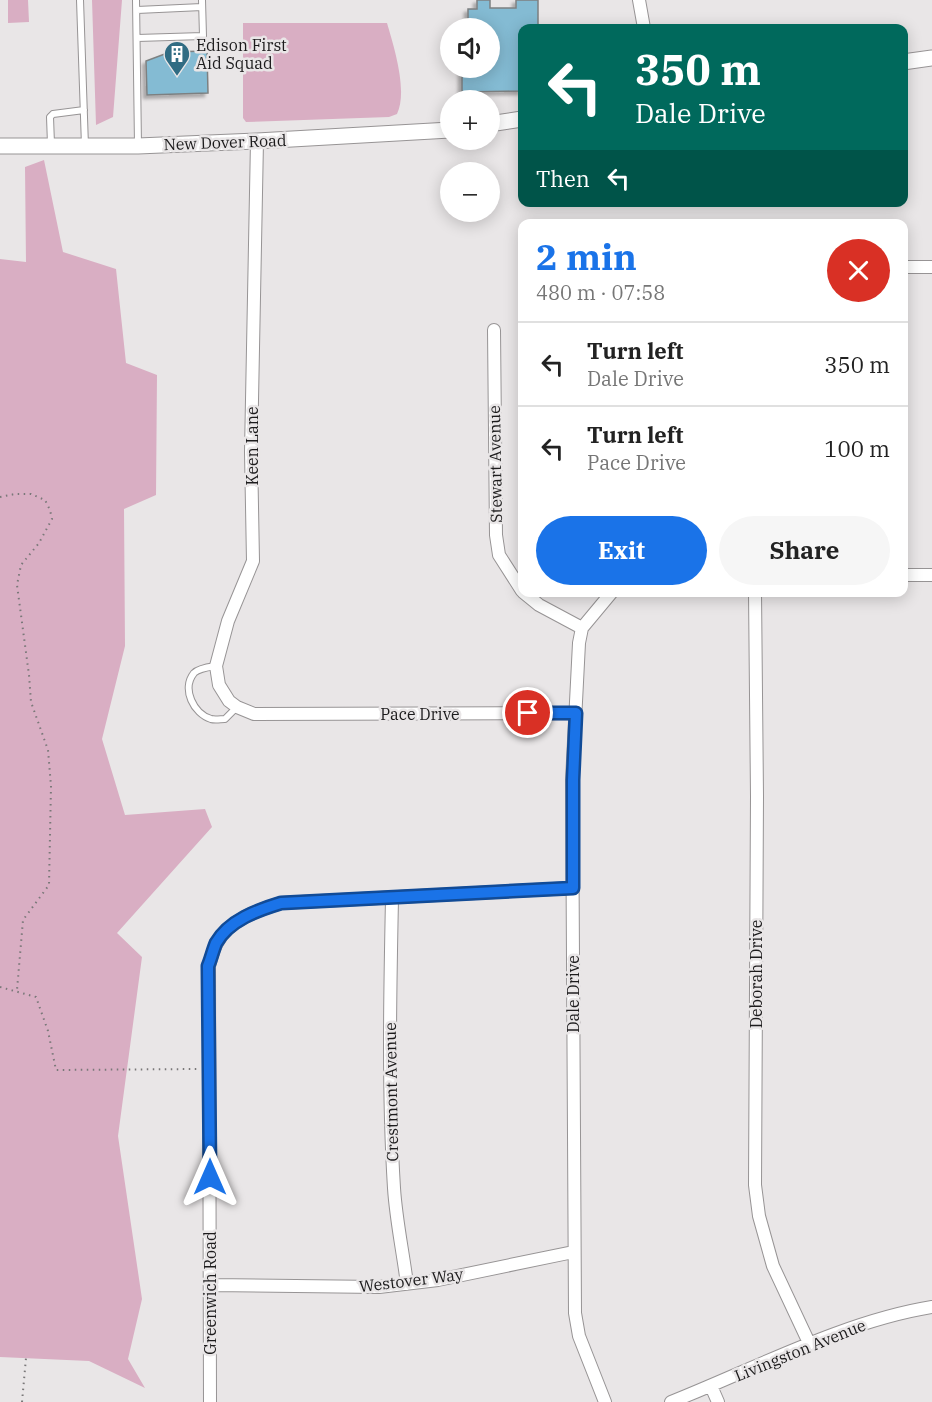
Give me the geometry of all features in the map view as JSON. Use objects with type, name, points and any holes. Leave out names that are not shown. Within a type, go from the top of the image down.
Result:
[{"type":"street","points":[[639,0],[643,24]]},
{"type":"street","points":[[908,61],[932,58]]},
{"type":"street","points":[[500,122],[518,120]]},
{"type":"street","name":"New Dover Road","points":[[0,146],[138,146],[440,131]]},
{"type":"street","name":"Keen Lane","points":[[216,666],[228,621],[253,561],[251,452],[257,141]]},
{"type":"street","points":[[908,267],[932,267]]},
{"type":"street","name":"Stewart Avenue","points":[[494,330],[496,535],[500,555],[518,584]]},
{"type":"street","points":[[908,575],[932,575]]},
{"type":"street","name":"Stewart Avenue","points":[[529,597],[539,605],[582,628]]},
{"type":"street","points":[[582,628],[608,597]]},
{"type":"street","name":"Deborah Drive","points":[[755,597],[757,796],[755,1185],[759,1216],[773,1266],[810,1345]]},
{"type":"street","name":"Dale Drive","points":[[582,628],[579,643],[573,780],[573,1252],[575,1313],[579,1336],[605,1402]]},
{"type":"street","points":[[216,666],[219,685],[229,701],[237,707]]},
{"type":"street","name":"Pace Drive","points":[[237,707],[254,714],[576,713]]},
{"type":"street","name":"Greenwich Road","points":[[210,1402],[208,966],[217,942],[227,930],[243,918],[263,908],[281,903],[573,888]]},
{"type":"street","name":"Crestmont Avenue","points":[[392,899],[389,1040],[394,1191],[407,1284]]},
{"type":"street","name":"Westover Way","points":[[210,1285],[379,1287],[438,1280],[573,1252]]},
{"type":"street","name":"Livingston Avenue","points":[[671,1402],[810,1345],[885,1318],[932,1307]]},
{"type":"street","points":[[711,1386],[718,1402]]},
{"type":"lane","points":[[80,0],[85,146]]},
{"type":"lane","points":[[136,0],[138,146]]},
{"type":"lane","points":[[137,10],[202,4],[203,36],[137,38]]},
{"type":"lane","points":[[51,146],[50,117],[53,114],[84,110]]},
{"type":"lane","points":[[216,666],[194,673],[189,684],[189,696],[199,712],[212,719],[225,719],[237,707]]},
{"type":"path","points":[[0,497],[31,494],[45,501],[52,519],[39,543],[21,565],[17,585],[31,702],[48,750],[51,786],[49,885],[23,920],[17,990]]},
{"type":"path","points":[[0,987],[36,997],[48,1031],[56,1070],[209,1069]]},
{"type":"path","points":[[22,1402],[26,1358]]},
{"type":"shaded area","points":[[8,0],[28,0],[29,22],[8,23]]},
{"type":"shaded area","points":[[92,0],[122,0],[113,117],[96,125]]},
{"type":"shaded area","points":[[243,23],[387,23],[401,81],[397,114],[389,117],[246,122],[243,118]]},
{"type":"shaded area","points":[[44,160],[63,252],[116,269],[126,363],[157,375],[156,495],[124,509],[125,646],[102,739],[125,815],[205,809],[212,827],[117,933],[142,957],[118,1136],[142,1299],[128,1359],[145,1388],[89,1361],[0,1357],[0,259],[26,262],[25,167]]},
{"type":"building","points":[[477,0],[490,0],[490,8],[516,8],[516,0],[538,0],[538,24],[518,24],[518,91],[462,90],[462,78],[500,78],[500,18],[468,18],[468,9],[477,9]]},
{"type":"building","name":"Edison First Aid Squad","points":[[207,51],[208,93],[147,95],[146,61],[170,52]]},
{"type":"place","name":"Edison First Aid Squad","points":[[177,77]]},
{"type":"route","points":[[210,1177],[208,966],[217,942],[227,930],[243,918],[263,908],[281,903],[573,888],[573,780],[576,713],[528,713]]}]
